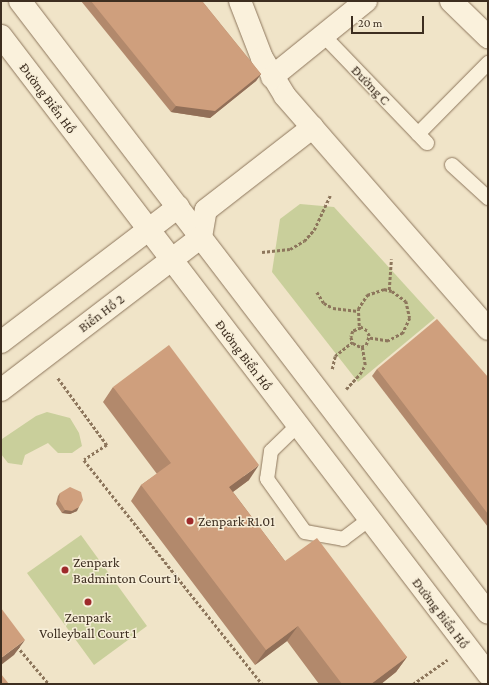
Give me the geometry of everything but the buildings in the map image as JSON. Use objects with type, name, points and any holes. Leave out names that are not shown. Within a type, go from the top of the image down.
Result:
[{"type":"street","points":[[20,1],[488,613]]},
{"type":"street","points":[[240,1],[272,77],[285,96],[314,127],[488,329]]},
{"type":"street","points":[[272,77],[366,1]]},
{"type":"street","points":[[451,1],[488,37]]},
{"type":"street","name":"Đường Biển Hồ","points":[[1,36],[488,674]]},
{"type":"street","points":[[200,237],[206,210],[314,127]]},
{"type":"street","points":[[1,342],[178,207],[206,210]]},
{"type":"street","name":"Biển Hồ 2","points":[[1,390],[200,237]]},
{"type":"lane","name":"Đường C","points":[[323,35],[423,139],[488,63]]},
{"type":"lane","points":[[452,165],[488,198]]},
{"type":"lane","points":[[298,426],[271,451],[267,479],[305,532],[343,539],[370,519]]},
{"type":"path","points":[[262,252],[290,249],[304,241],[314,230],[330,195]]},
{"type":"path","points":[[389,290],[391,258]]},
{"type":"path","points":[[361,328],[358,312],[362,301],[375,290],[389,290],[400,295],[406,301],[410,318],[408,326],[396,338],[388,341],[369,338]]},
{"type":"path","points":[[317,292],[324,303],[333,308],[358,312]]},
{"type":"path","points":[[361,328],[367,331],[369,338]]},
{"type":"path","points":[[332,371],[335,356],[352,342],[353,332],[361,328]]},
{"type":"path","points":[[346,389],[360,374],[364,365],[362,346],[369,338]]},
{"type":"path","points":[[352,342],[362,346]]},
{"type":"path","points":[[58,378],[107,445],[84,460],[262,684]]},
{"type":"path","points":[[15,643],[49,684]]},
{"type":"path","points":[[413,684],[448,660]]},
{"type":"green space","points":[[300,204],[334,207],[435,318],[358,382],[272,272],[280,219]]},
{"type":"green space","points":[[47,412],[70,418],[79,433],[82,446],[72,453],[58,453],[48,443],[25,455],[22,465],[8,463],[1,454],[2,439],[36,416]]},
{"type":"green space","points":[[81,535],[147,626],[94,665],[27,573]]},
{"type":"place","name":"Zenpark R1.01","points":[[190,521]]},
{"type":"place","name":"Zenpark Badminton Court 1","points":[[65,570]]},
{"type":"place","name":"Zenpark Volleyball Court 1","points":[[88,602]]}]
